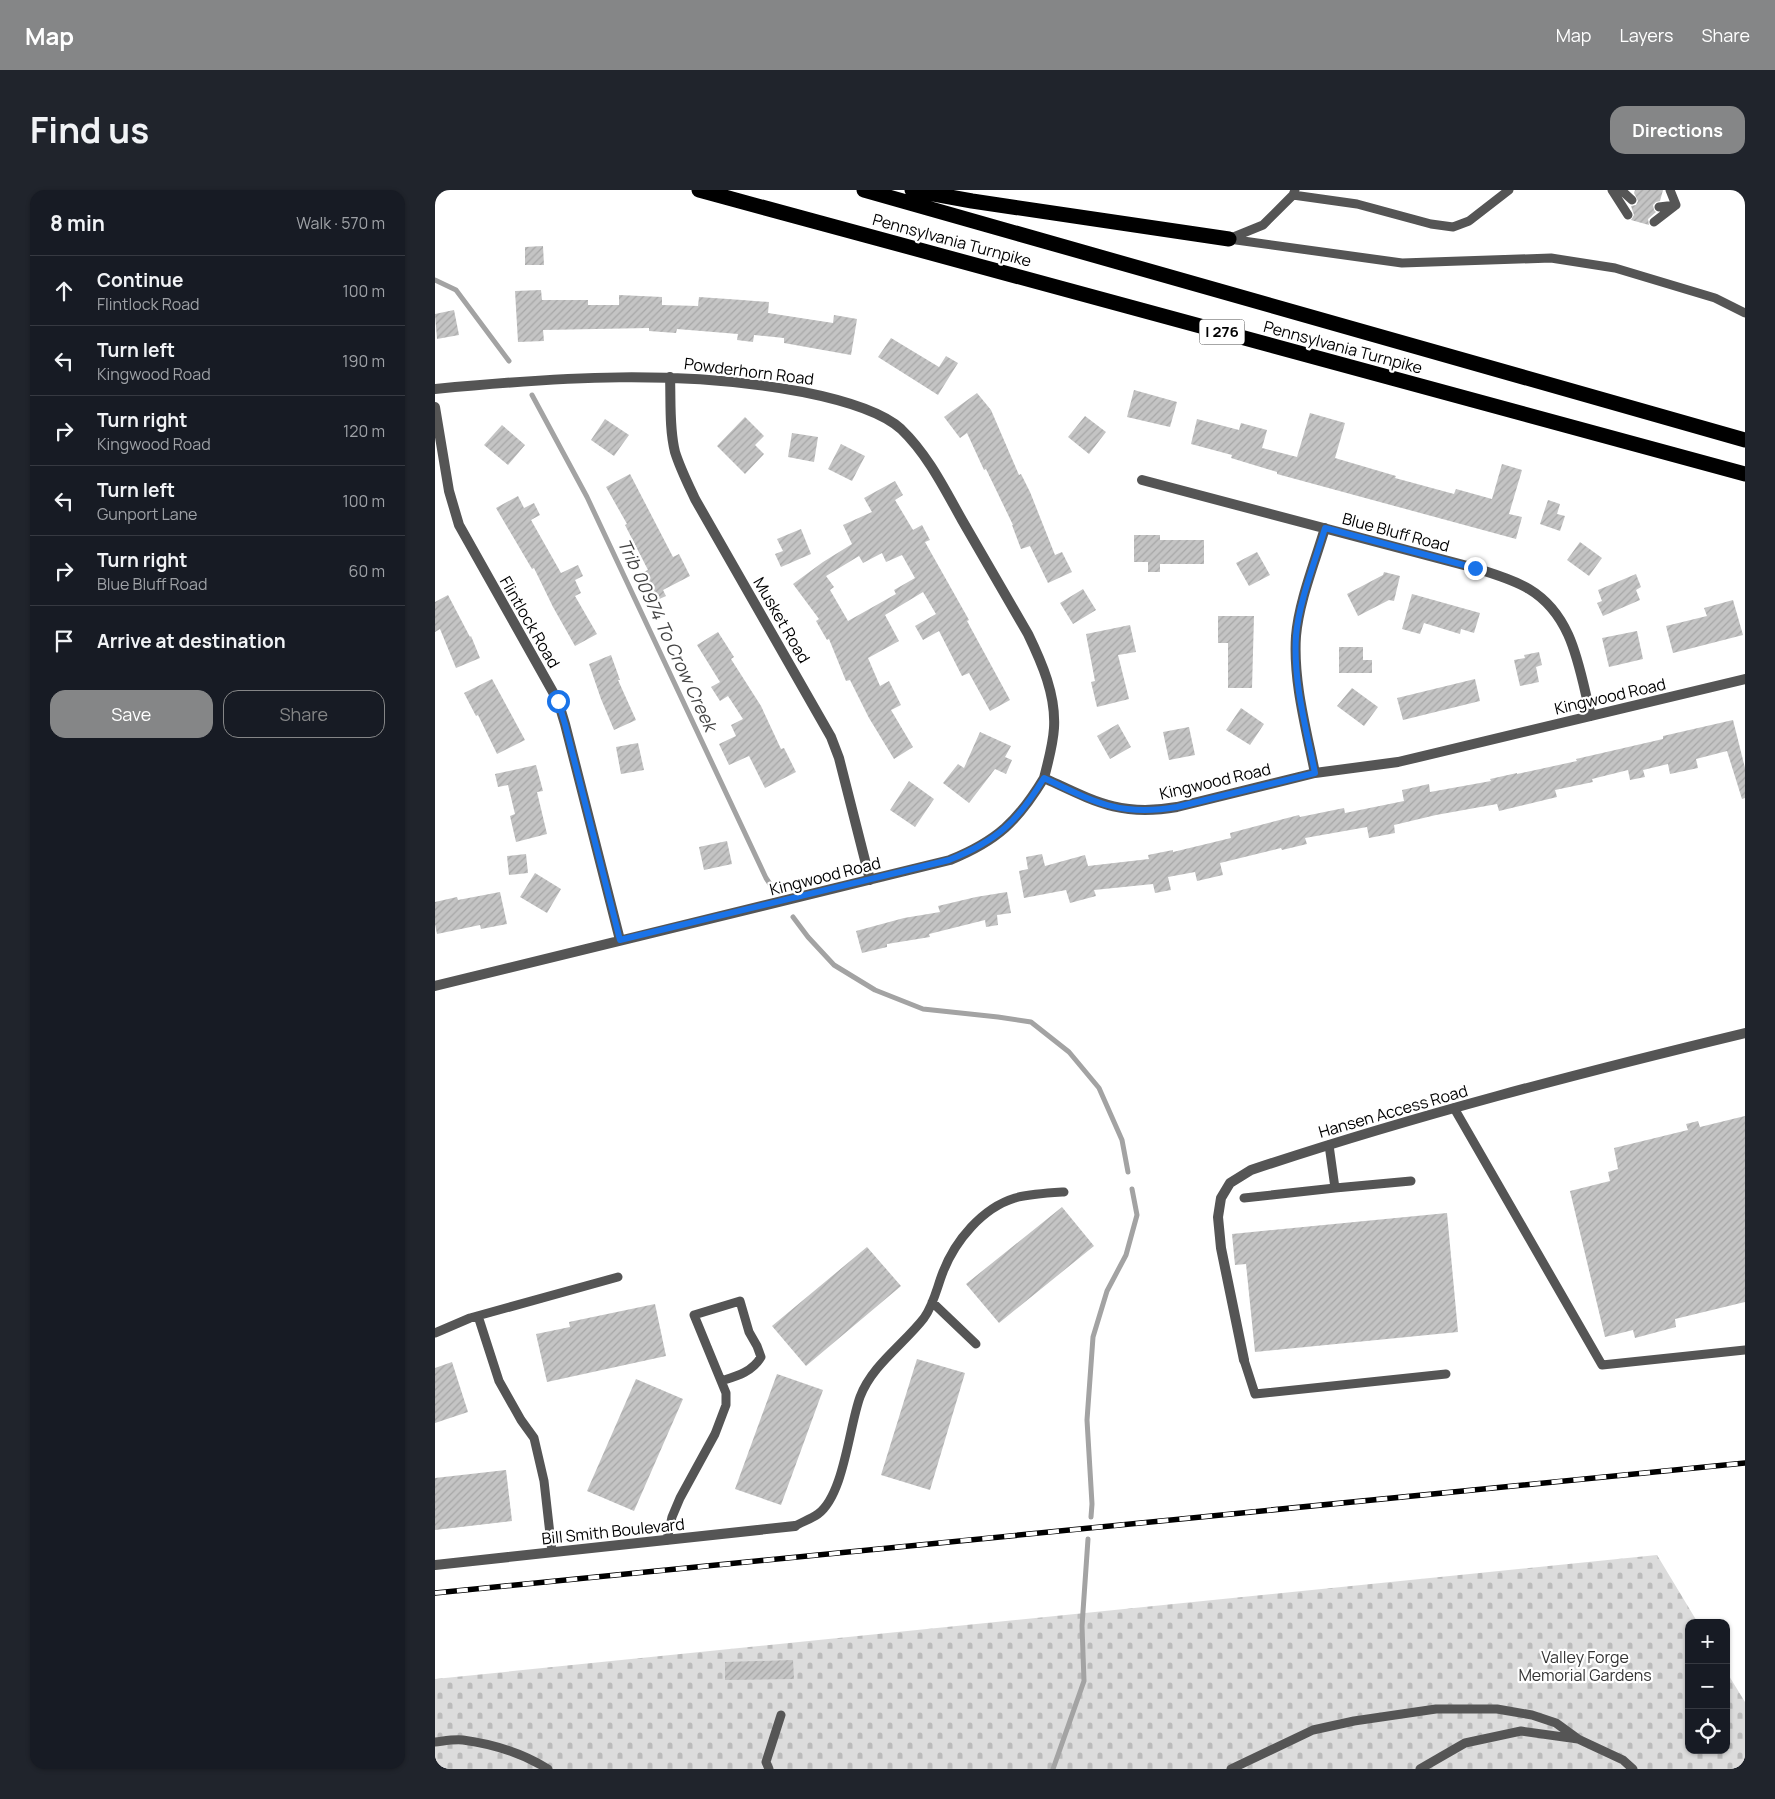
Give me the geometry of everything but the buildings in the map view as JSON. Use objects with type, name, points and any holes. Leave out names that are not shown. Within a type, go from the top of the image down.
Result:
[{"type":"highway","name":"Pennsylvania Turnpike","points":[[699,190],[1745,474]]},
{"type":"highway","name":"Pennsylvania Turnpike","points":[[864,190],[1745,440]]},
{"type":"highway","points":[[912,190],[972,201],[1229,239]]},
{"type":"street","name":"Powderhorn Road","points":[[435,389],[603,376],[670,377],[740,382],[818,395],[852,404],[877,415],[899,428],[913,441],[928,460],[1040,658],[1053,703],[1054,728],[1044,778]]},
{"type":"street","name":"Musket Road","points":[[670,377],[672,431],[675,452],[684,476],[695,499],[831,737],[839,758],[870,880]]},
{"type":"street","name":"Flintlock Road","points":[[435,407],[449,491],[459,525],[558,701],[620,940]]},
{"type":"street","name":"Blue Bluff Road","points":[[1142,480],[1475,568],[1529,590],[1549,606],[1573,642],[1591,716]]},
{"type":"street","points":[[1315,773],[1298,681],[1296,635],[1325,528]]},
{"type":"street","name":"Kingwood Road","points":[[435,986],[949,860],[973,851],[993,838],[1012,822],[1029,804],[1044,778],[1107,806],[1155,811],[1315,773],[1398,762],[1745,679]]},
{"type":"street","name":"Hansen Access Road","points":[[1244,1360],[1221,1248],[1218,1217],[1221,1198],[1230,1183],[1251,1170],[1454,1108],[1626,1062],[1745,1033]]},
{"type":"street","name":"Bill Smith Boulevard","points":[[435,1564],[795,1526]]},
{"type":"lane","points":[[1229,239],[1263,225],[1294,192],[1357,204],[1431,224],[1453,227],[1469,221],[1509,190]]},
{"type":"lane","points":[[1612,190],[1628,215]]},
{"type":"lane","points":[[1621,190],[1632,200]]},
{"type":"lane","points":[[1671,190],[1676,205]]},
{"type":"lane","points":[[1659,207],[1676,205]]},
{"type":"lane","points":[[1654,222],[1676,205]]},
{"type":"lane","points":[[1229,239],[1402,263],[1551,258],[1615,268],[1715,298],[1745,313]]},
{"type":"lane","points":[[1454,1108],[1602,1366],[1745,1350]]},
{"type":"lane","points":[[1329,1145],[1335,1188]]},
{"type":"lane","points":[[1244,1198],[1411,1181]]},
{"type":"lane","points":[[795,1526],[819,1513],[830,1500],[848,1447],[860,1397],[879,1368],[929,1312],[943,1271],[953,1251],[981,1217],[997,1205],[1015,1198],[1063,1192]]},
{"type":"lane","points":[[435,1333],[478,1316],[618,1278]]},
{"type":"lane","points":[[667,1540],[672,1516],[715,1434],[726,1405],[726,1393],[721,1381],[694,1315],[739,1300],[749,1332],[761,1357],[756,1366],[744,1373],[721,1381]]},
{"type":"lane","points":[[932,1302],[976,1344]]},
{"type":"lane","points":[[478,1316],[499,1381],[521,1420],[534,1438],[544,1481],[552,1552]]},
{"type":"lane","points":[[1244,1360],[1255,1394],[1446,1374]]},
{"type":"lane","points":[[1231,1769],[1313,1730],[1354,1721],[1436,1709],[1497,1709],[1532,1715],[1557,1723],[1578,1739],[1623,1760],[1633,1769]]},
{"type":"lane","points":[[769,1769],[766,1762],[781,1715]]},
{"type":"lane","points":[[1420,1769],[1465,1743],[1521,1732],[1578,1739]]},
{"type":"lane","points":[[435,1742],[461,1740],[487,1745],[529,1758],[548,1769]]},
{"type":"green space","name":"Valley Forge Memorial Gardens","points":[[1657,1555],[1696,1619],[1685,1619],[1685,1754],[1730,1754],[1730,1678],[1745,1702],[1745,1769],[435,1769],[435,1679]]},
{"type":"waterway","name":"Trib 00974 To Crow Creek","points":[[435,280],[456,290],[509,361]]},
{"type":"waterway","name":"Trib 00974 To Crow Creek","points":[[532,395],[587,497],[766,878],[774,890]]},
{"type":"waterway","name":"Trib 00974 To Crow Creek","points":[[793,917],[808,937],[834,965],[875,990],[923,1009],[1031,1022],[1069,1052],[1099,1088],[1122,1140],[1128,1172]]},
{"type":"waterway","name":"Trib 00974 To Crow Creek","points":[[1091,1517],[1092,1504],[1087,1420],[1093,1337],[1107,1291],[1126,1255],[1137,1215],[1132,1189]]},
{"type":"waterway","name":"Trib 00974 To Crow Creek","points":[[1053,1769],[1084,1681],[1082,1626],[1088,1539]]},
{"type":"railway","points":[[435,1593],[1745,1463]]},
{"type":"route","points":[[558,701],[620,940],[870,880],[949,860],[973,851],[993,838],[1012,822],[1029,804],[1044,778],[1107,806],[1155,811],[1315,773],[1298,681],[1296,635],[1325,528],[1475,568]]}]
